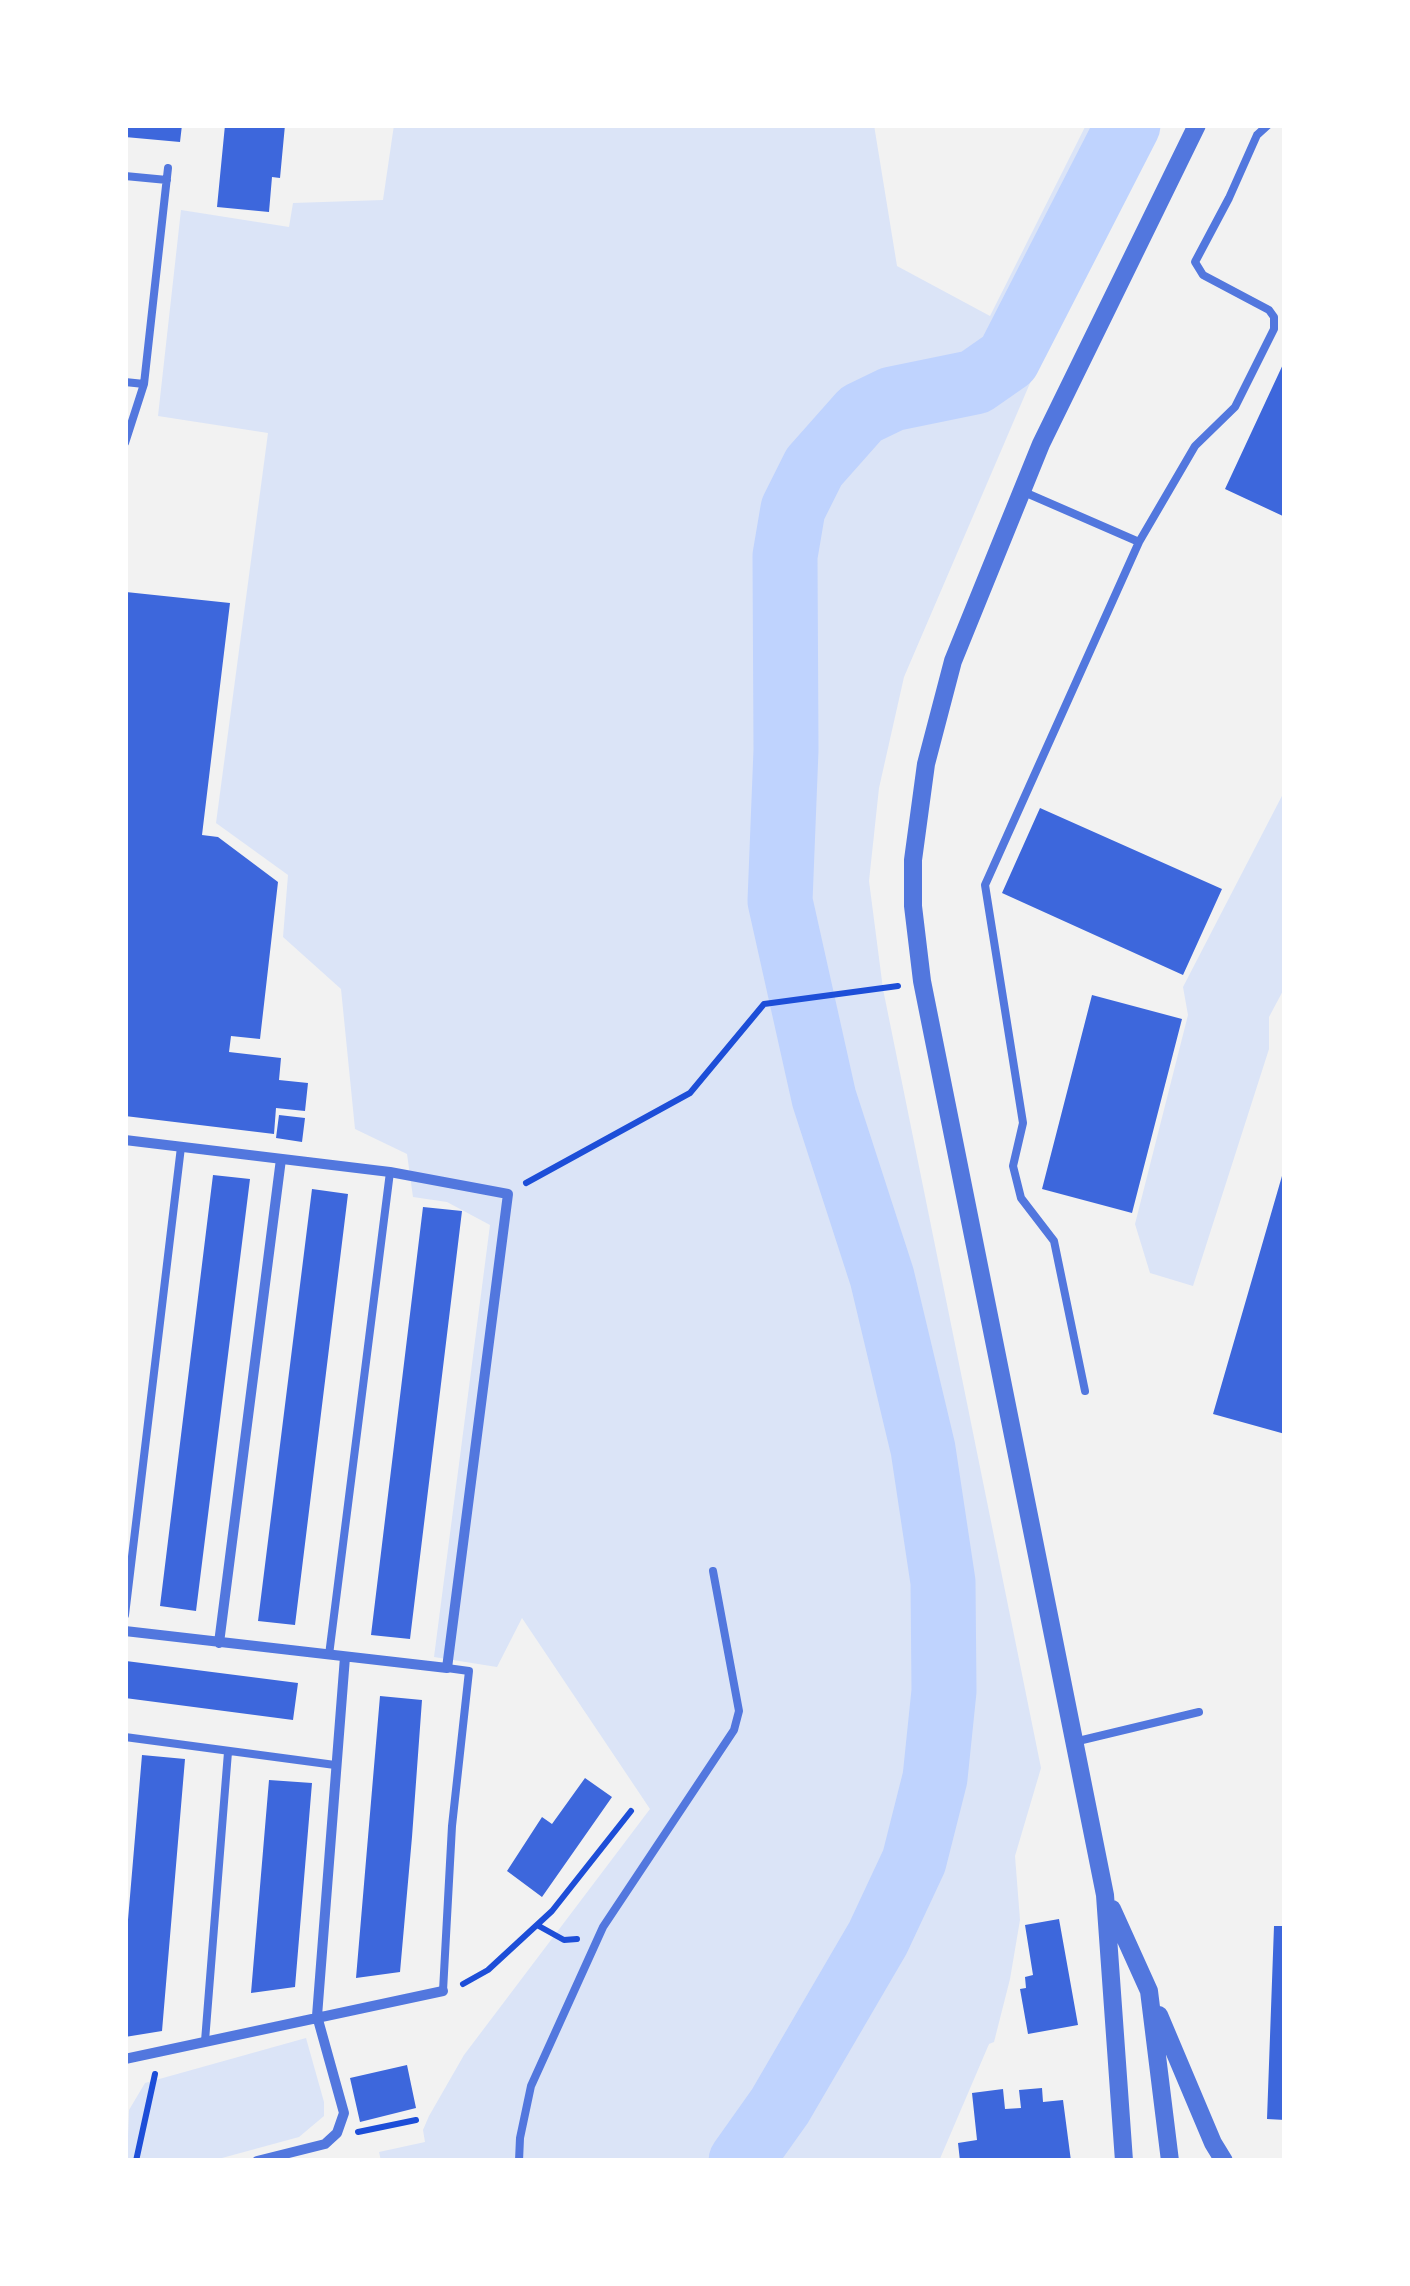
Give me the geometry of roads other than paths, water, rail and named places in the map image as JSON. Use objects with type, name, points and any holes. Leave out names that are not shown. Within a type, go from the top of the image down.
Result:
[{"type":"street","points":[[1124,2161],[1105,1894],[922,981],[913,906],[918,814],[938,711],[953,661],[1021,491],[1197,125]]},
{"type":"street","points":[[125,1140],[390,1172],[508,1194],[447,1668],[125,1631]]},
{"type":"street","points":[[219,1642],[281,1159]]},
{"type":"street","points":[[256,2161],[325,2144],[337,2133],[344,2112],[317,2016],[345,1656]]},
{"type":"street","points":[[1105,1894],[1208,2134],[1224,2161]]},
{"type":"street","points":[[125,2059],[443,1991]]},
{"type":"street","points":[[1149,1991],[1170,2161]]},
{"type":"lane","points":[[1085,1391],[1054,1241],[1020,1198],[1012,1166],[1022,1123],[985,885],[1139,542],[1195,446],[1236,407],[1274,329],[1270,310],[1203,276],[1195,262],[1257,135],[1268,125]]},
{"type":"lane","points":[[125,443],[144,384],[168,168]]},
{"type":"lane","points":[[125,176],[167,180]]},
{"type":"lane","points":[[125,382],[144,384]]},
{"type":"lane","points":[[1021,491],[1139,542]]},
{"type":"lane","points":[[125,1616],[181,1148]]},
{"type":"lane","points":[[329,1655],[390,1172]]},
{"type":"lane","points":[[519,2161],[532,2086],[600,1932],[734,1730],[739,1711],[713,1571]]},
{"type":"lane","points":[[443,1991],[452,1826],[469,1671],[447,1668]]},
{"type":"lane","points":[[1074,1742],[1200,1712]]},
{"type":"lane","points":[[125,1738],[335,1765]]},
{"type":"lane","points":[[205,2042],[228,1752]]},
{"type":"waterway","points":[[741,2161],[780,2106],[878,1938],[914,1861],[935,1778],[944,1691],[943,1582],[923,1449],[882,1277],[824,1098],[780,901],[786,750],[785,556],[793,509],[814,467],[861,414],[892,399],[975,382],[1008,359],[1128,125]]}]
